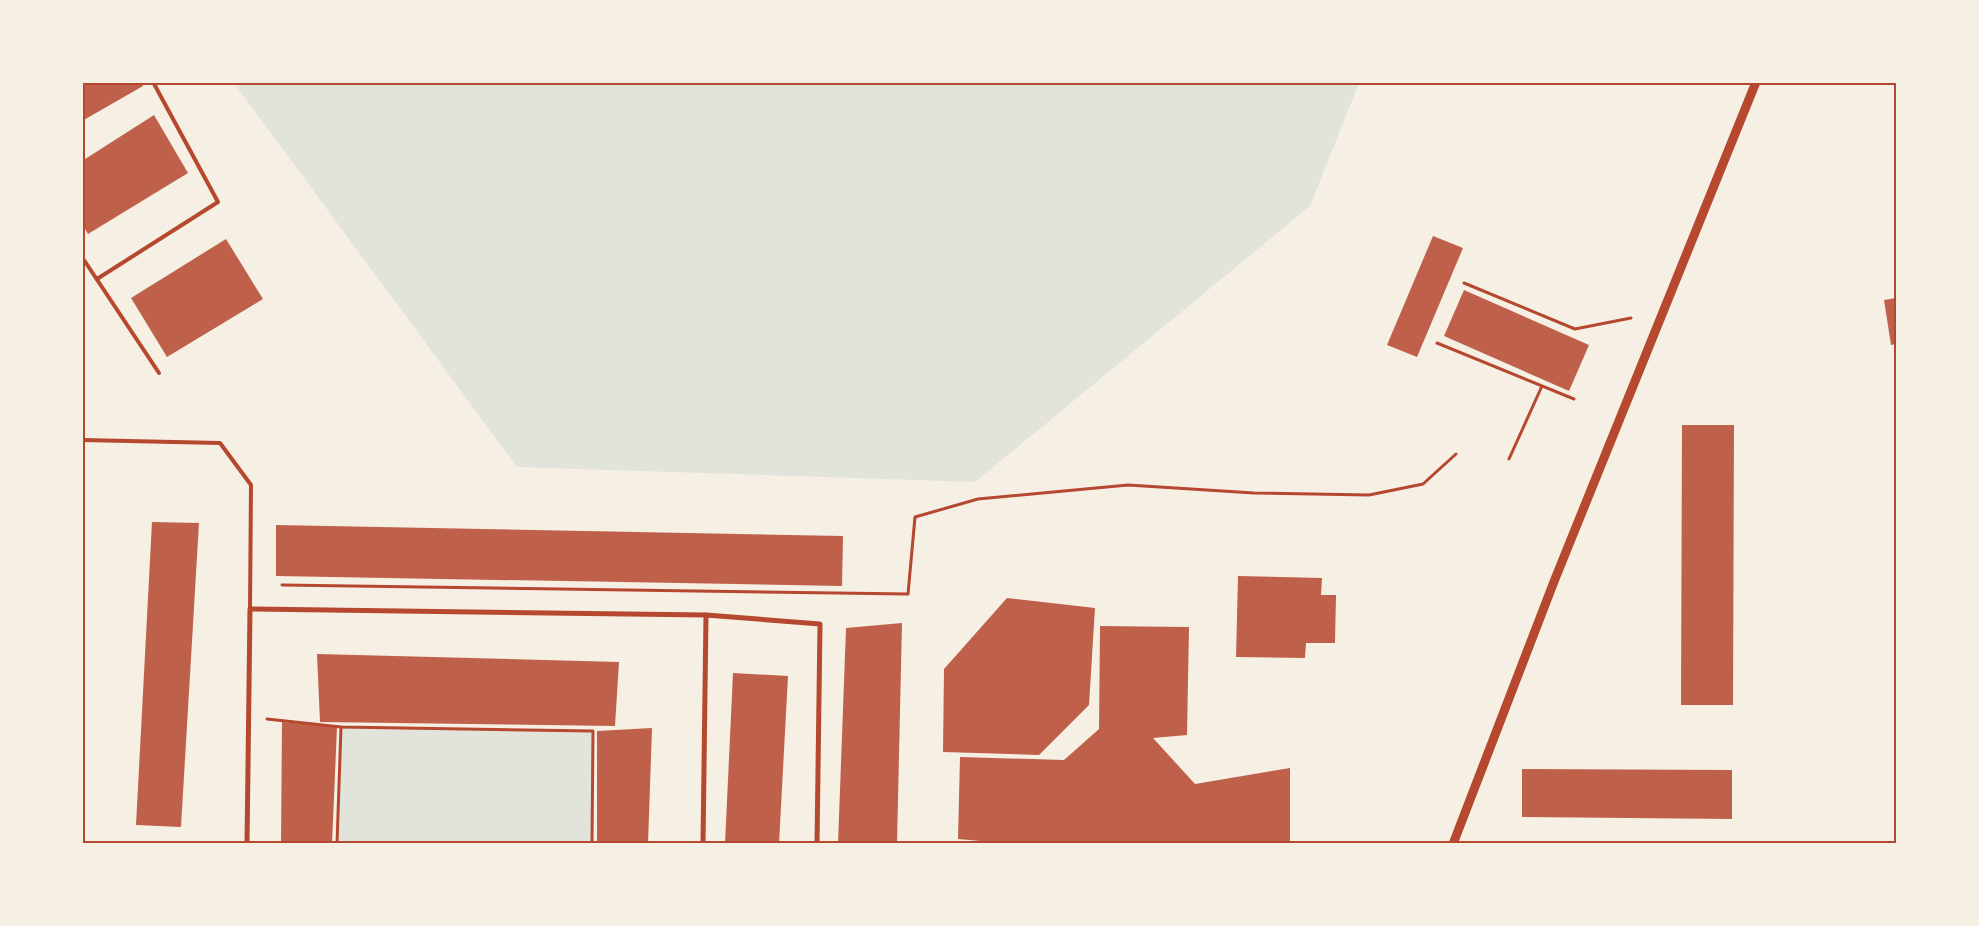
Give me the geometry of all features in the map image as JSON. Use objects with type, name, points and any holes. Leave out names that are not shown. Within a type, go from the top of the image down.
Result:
[{"type":"street","points":[[1453,844],[1555,579],[1756,82]]},
{"type":"street","points":[[247,844],[250,609],[706,615],[820,624],[817,844]]},
{"type":"street","points":[[703,844],[706,615]]},
{"type":"lane","points":[[97,279],[218,202],[153,82]]},
{"type":"lane","points":[[82,257],[160,373]]},
{"type":"lane","points":[[82,440],[220,443],[251,485],[250,609]]},
{"type":"path","points":[[1464,283],[1575,329],[1631,318]]},
{"type":"path","points":[[1437,343],[1574,399]]},
{"type":"path","points":[[1509,459],[1542,386]]},
{"type":"path","points":[[282,585],[908,594],[914,517],[978,499],[1128,485],[1254,493],[1369,495],[1423,484],[1456,454]]},
{"type":"path","points":[[249,717],[341,727],[593,731],[592,844]]},
{"type":"path","points":[[337,844],[341,727]]},
{"type":"shaded area","points":[[234,83],[1359,83],[1310,206],[975,482],[517,467]]},
{"type":"shaded area","points":[[341,727],[593,731],[592,843],[337,844]]},
{"type":"building","points":[[82,82],[141,82],[143,86],[82,121]]},
{"type":"building","points":[[154,115],[188,173],[88,234],[82,224],[82,161]]},
{"type":"building","points":[[1433,236],[1463,248],[1417,357],[1387,345]]},
{"type":"building","points":[[226,239],[263,299],[167,357],[131,298]]},
{"type":"building","points":[[1464,290],[1589,345],[1569,391],[1444,336]]},
{"type":"building","points":[[1896,298],[1896,344],[1891,345],[1884,300]]},
{"type":"building","points":[[1682,425],[1734,425],[1733,705],[1681,705]]},
{"type":"building","points":[[152,522],[199,523],[181,827],[136,825]]},
{"type":"building","points":[[276,525],[843,536],[842,586],[276,576]]},
{"type":"building","points":[[1238,576],[1322,578],[1321,595],[1336,595],[1335,643],[1306,643],[1305,658],[1236,657]]},
{"type":"building","points":[[1007,598],[1095,608],[1089,705],[1039,755],[943,752],[944,669]]},
{"type":"building","points":[[902,623],[897,844],[838,844],[846,628]]},
{"type":"building","points":[[1100,626],[1189,627],[1187,735],[1153,738],[1195,784],[1290,768],[1290,844],[1014,844],[958,839],[960,757],[1064,760],[1099,729]]},
{"type":"building","points":[[317,654],[619,662],[615,726],[320,722]]},
{"type":"building","points":[[733,673],[788,676],[779,844],[725,844]]},
{"type":"building","points":[[282,722],[337,727],[332,844],[281,844]]},
{"type":"building","points":[[652,728],[648,844],[597,844],[597,731]]},
{"type":"building","points":[[1522,769],[1732,770],[1732,819],[1522,817]]}]
